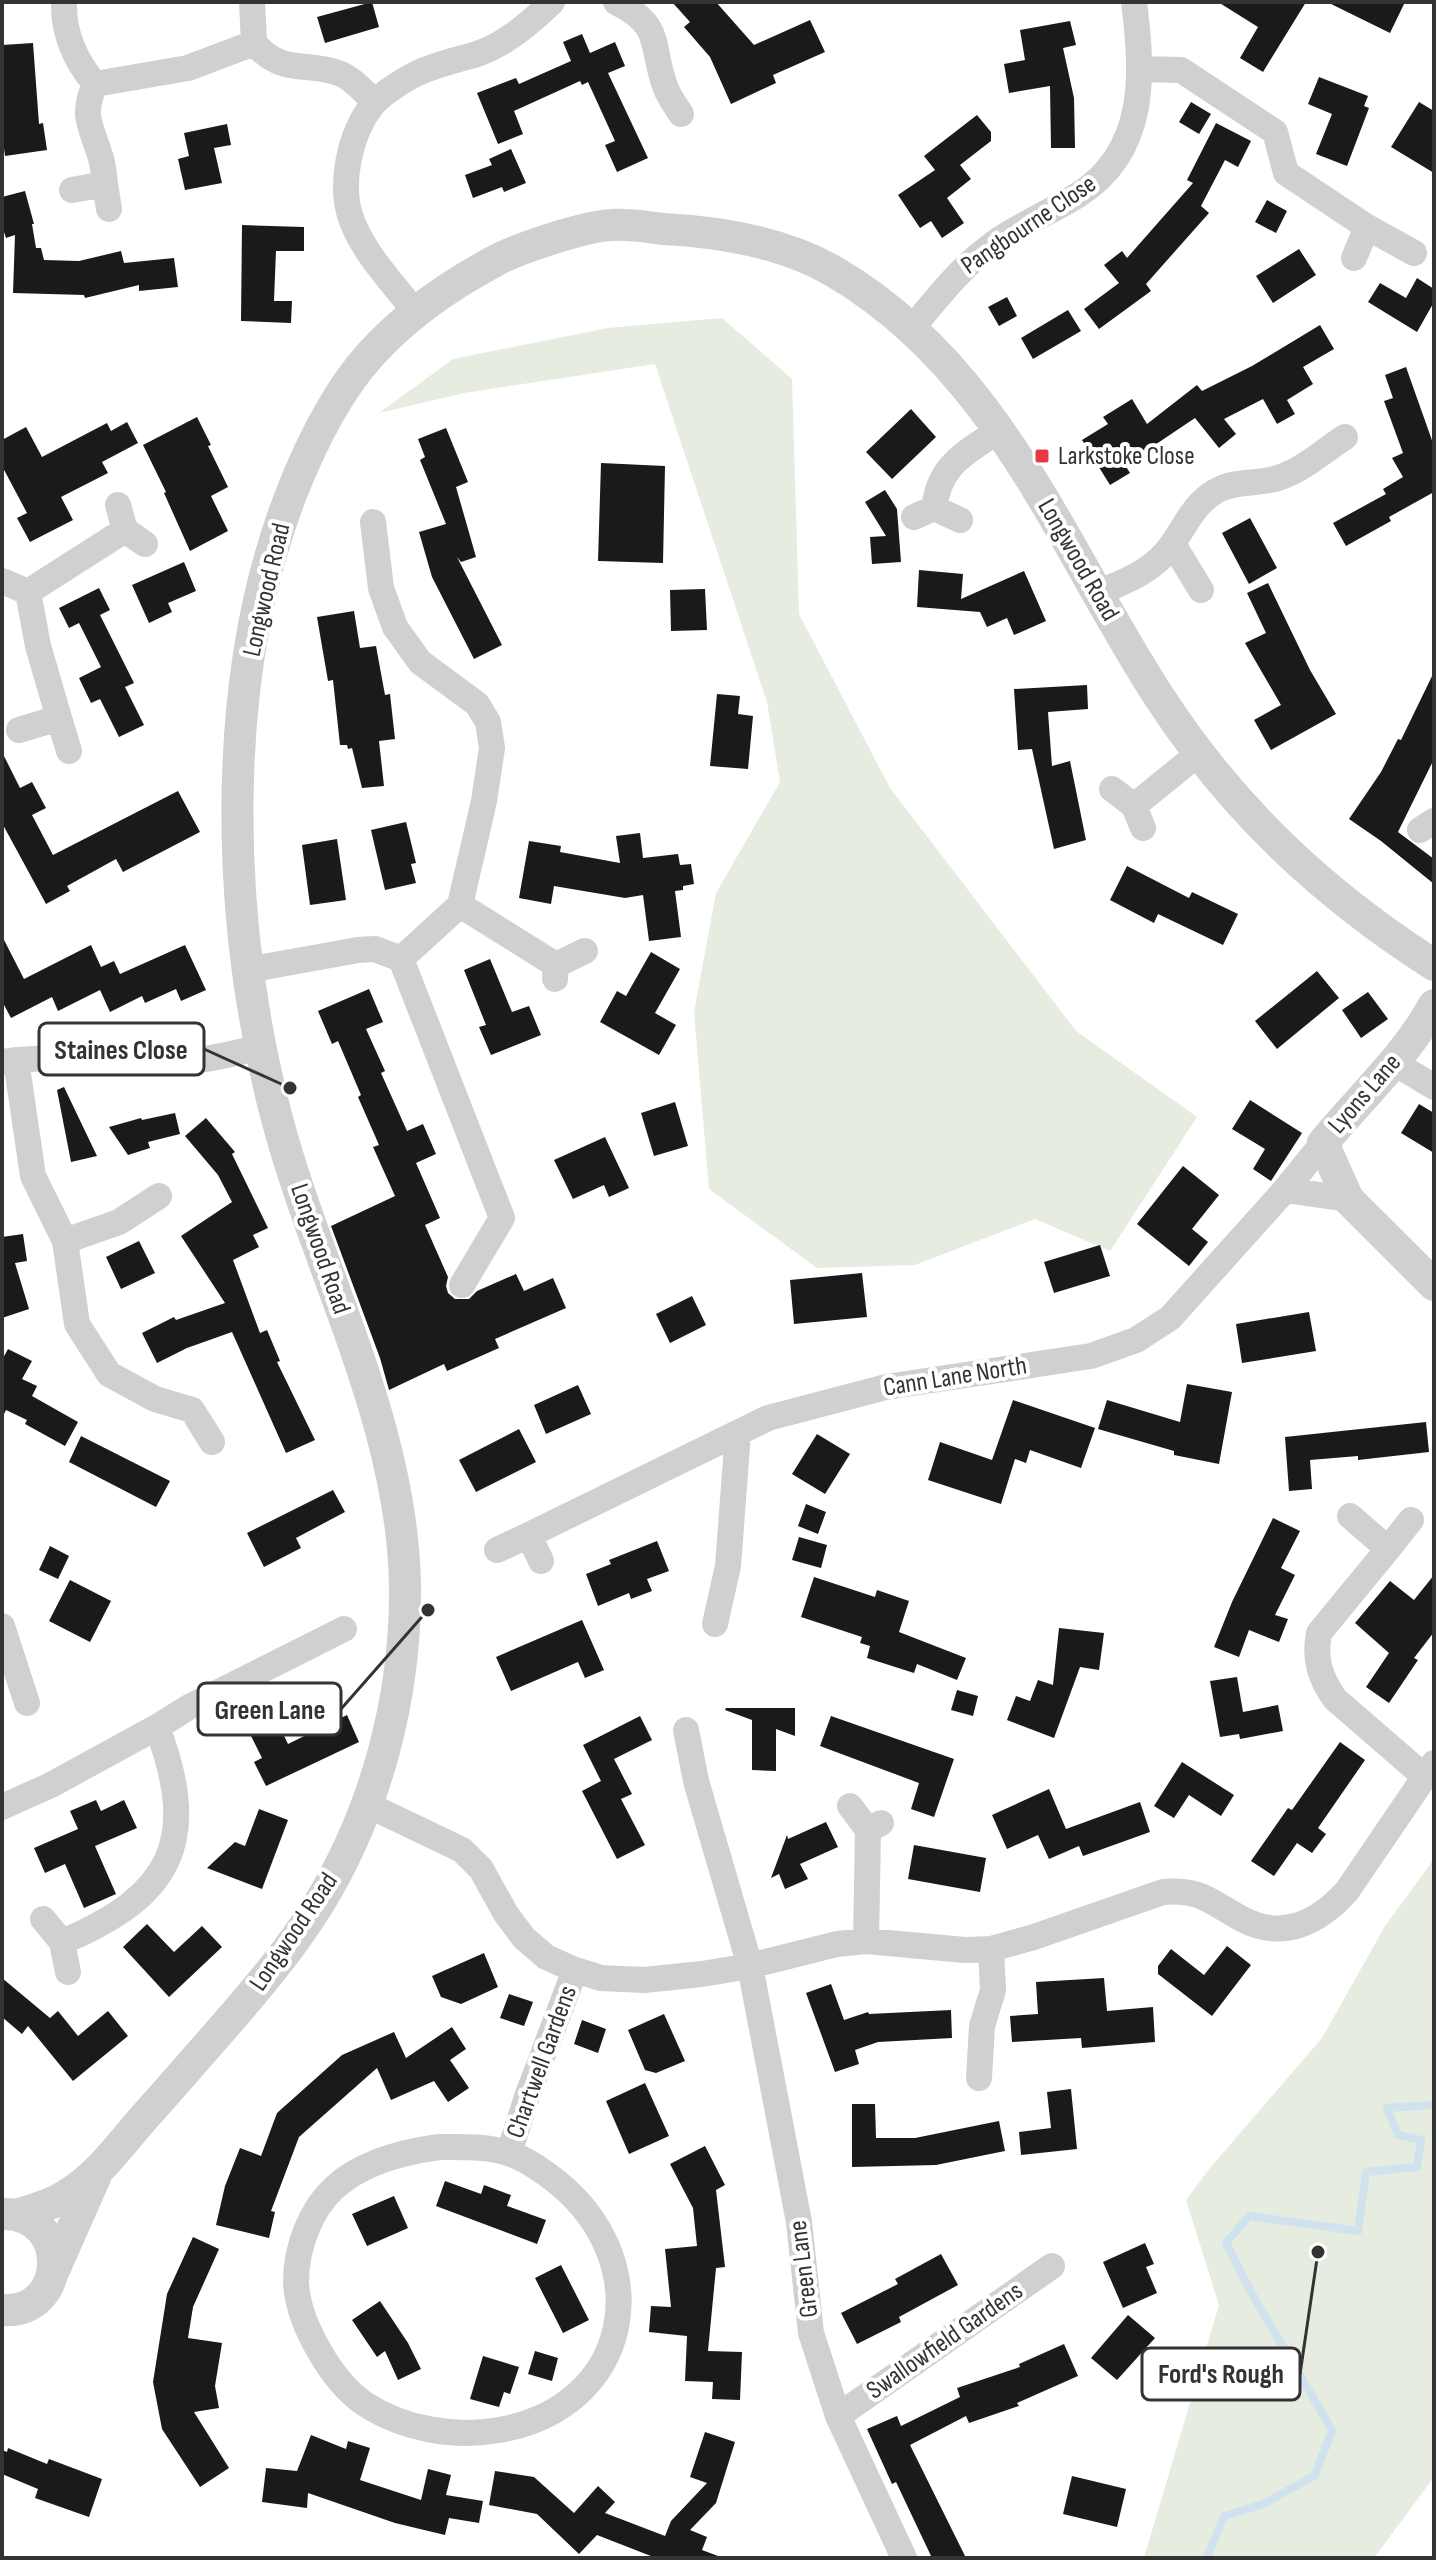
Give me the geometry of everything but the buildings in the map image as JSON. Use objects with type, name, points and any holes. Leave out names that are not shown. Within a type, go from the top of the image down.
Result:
[{"type":"street","points":[[64,2],[69,43],[82,69],[95,84]]},
{"type":"street","points":[[415,312],[365,246],[351,219],[347,187],[350,153],[359,126],[375,102],[416,73],[479,53],[507,39],[532,22],[552,2]]},
{"type":"street","points":[[616,2],[647,24],[657,45],[665,87],[681,114]]},
{"type":"street","name":"Pangbourne Close","points":[[913,327],[958,272],[994,242],[1081,193],[1111,166],[1135,122],[1140,69],[1134,2]]},
{"type":"street","points":[[257,6],[254,43],[266,57],[288,66],[344,75],[375,102]]},
{"type":"street","points":[[95,84],[188,68],[254,43]]},
{"type":"street","points":[[1140,69],[1181,70],[1275,132],[1286,173],[1367,227],[1414,253]]},
{"type":"street","points":[[72,190],[107,196],[100,154],[89,128],[86,105],[95,84]]},
{"type":"street","name":"Longwood Road","points":[[7,2213],[67,2195],[100,2169],[243,2006],[316,1908],[349,1848],[390,1726],[403,1637],[405,1587],[396,1493],[373,1402],[283,1139],[260,1047],[247,970],[238,884],[240,768],[244,705],[257,614],[277,532],[308,453],[337,400],[366,358],[415,312],[459,280],[511,253],[605,225],[699,231],[784,249],[830,270],[913,327],[955,371],[1041,494],[1148,679],[1198,754],[1273,839],[1321,884],[1389,936],[1434,965]]},
{"type":"street","points":[[1354,258],[1367,227]]},
{"type":"street","points":[[960,520],[924,512],[937,485],[953,463],[999,430]]},
{"type":"street","points":[[1097,593],[1153,565],[1173,544],[1197,505],[1217,491],[1242,481],[1271,480],[1296,470],[1345,437]]},
{"type":"street","points":[[373,522],[381,588],[395,627],[420,662],[477,704],[488,722],[492,748],[484,801],[460,905],[401,959]]},
{"type":"street","points":[[28,592],[129,526]]},
{"type":"street","points":[[1173,544],[1201,590]]},
{"type":"street","points":[[2,581],[28,592]]},
{"type":"street","points":[[28,592],[38,646],[69,751]]},
{"type":"street","points":[[19,730],[59,718]]},
{"type":"street","points":[[1112,789],[1138,817],[1198,754]]},
{"type":"street","points":[[460,905],[556,974],[585,951]]},
{"type":"street","points":[[247,970],[358,950],[375,949],[401,959],[502,1218],[462,1285]]},
{"type":"street","name":"Lyons Lane","points":[[1323,1143],[1393,1062],[1434,1005]]},
{"type":"street","points":[[212,1442],[192,1410],[155,1399],[109,1374],[77,1324],[65,1241],[33,1176],[9,1061],[93,1059],[171,1063],[260,1047]]},
{"type":"street","points":[[1393,1062],[1434,1087]]},
{"type":"street","points":[[1323,1143],[1348,1199],[1434,1285]]},
{"type":"street","name":"Cann Lane North","points":[[497,1550],[768,1418],[886,1387],[1091,1356],[1136,1340],[1170,1318],[1323,1143]]},
{"type":"street","points":[[1285,1190],[1348,1199]]},
{"type":"street","points":[[65,1241],[119,1222],[159,1196]]},
{"type":"street","points":[[715,1624],[728,1566],[738,1433]]},
{"type":"street","points":[[1350,1516],[1388,1549]]},
{"type":"street","points":[[366,1804],[462,1850],[481,1869],[506,1914],[524,1938],[546,1957],[601,1978],[644,1980],[750,1966],[837,1944],[866,1941],[965,1950],[991,1949],[1163,1892],[1185,1890],[1207,1897],[1244,1920],[1263,1927],[1281,1928],[1308,1923],[1333,1906],[1347,1891],[1430,1770],[1335,1699],[1324,1683],[1316,1648],[1319,1633],[1411,1520]]},
{"type":"street","points":[[529,1535],[541,1561]]},
{"type":"street","points":[[2,1626],[27,1703]]},
{"type":"street","points":[[2,1807],[51,1785],[189,1707],[344,1629]]},
{"type":"street","points":[[62,1942],[105,1922],[139,1898],[158,1878],[171,1853],[177,1827],[177,1798],[168,1756],[157,1727]]},
{"type":"street","name":"Green Lane","points":[[686,1730],[696,1781],[750,1966],[799,2222],[811,2333],[838,2416],[904,2558]]},
{"type":"street","points":[[850,1806],[874,1827],[866,1941]]},
{"type":"street","points":[[43,1919],[62,1942],[68,1972]]},
{"type":"street","points":[[979,2078],[982,2026],[993,1990],[991,1949]]},
{"type":"street","name":"Chartwell Gardens","points":[[509,2153],[575,1970]]},
{"type":"street","name":"Chartwell Gardens","points":[[439,2147],[509,2153],[528,2162],[566,2190],[582,2205],[606,2241],[621,2299],[611,2345],[601,2368],[561,2408],[497,2431],[438,2430],[383,2415],[363,2403],[330,2369],[307,2323],[296,2283],[301,2245],[308,2225],[332,2190],[355,2173],[381,2161],[439,2147]]},
{"type":"street","name":"Longwood Road","points":[[2,2310],[26,2306],[39,2297],[48,2285],[81,2204],[100,2169]]},
{"type":"street","points":[[7,2213],[30,2220],[41,2229],[50,2241],[54,2270]]},
{"type":"street","name":"Swallowfield Gardens","points":[[838,2416],[1052,2266]]},
{"type":"shaded area","points":[[722,318],[792,379],[799,614],[890,788],[1076,1031],[1197,1117],[1110,1251],[1035,1219],[915,1265],[817,1268],[709,1189],[694,1012],[716,893],[780,782],[767,702],[655,364],[464,393],[379,413],[453,359],[608,328]]},
{"type":"shaded area","points":[[1434,1859],[1434,2477],[1374,2558],[1144,2558],[1219,2305],[1186,2200],[1322,2038],[1385,1926]]},
{"type":"waterway","points":[[1207,2558],[1224,2516],[1264,2504],[1315,2475],[1332,2430],[1251,2292],[1226,2243],[1249,2216],[1358,2231],[1366,2172],[1417,2167],[1421,2140],[1398,2135],[1387,2108],[1434,2105]]},
{"type":"place","name":"Larkstoke Close","points":[[1042,456]]},
{"type":"place","name":"Staines Close","points":[[290,1088]]},
{"type":"place","name":"Green Lane","points":[[428,1610]]},
{"type":"place","name":"Ford's Rough","points":[[1318,2252]]}]
